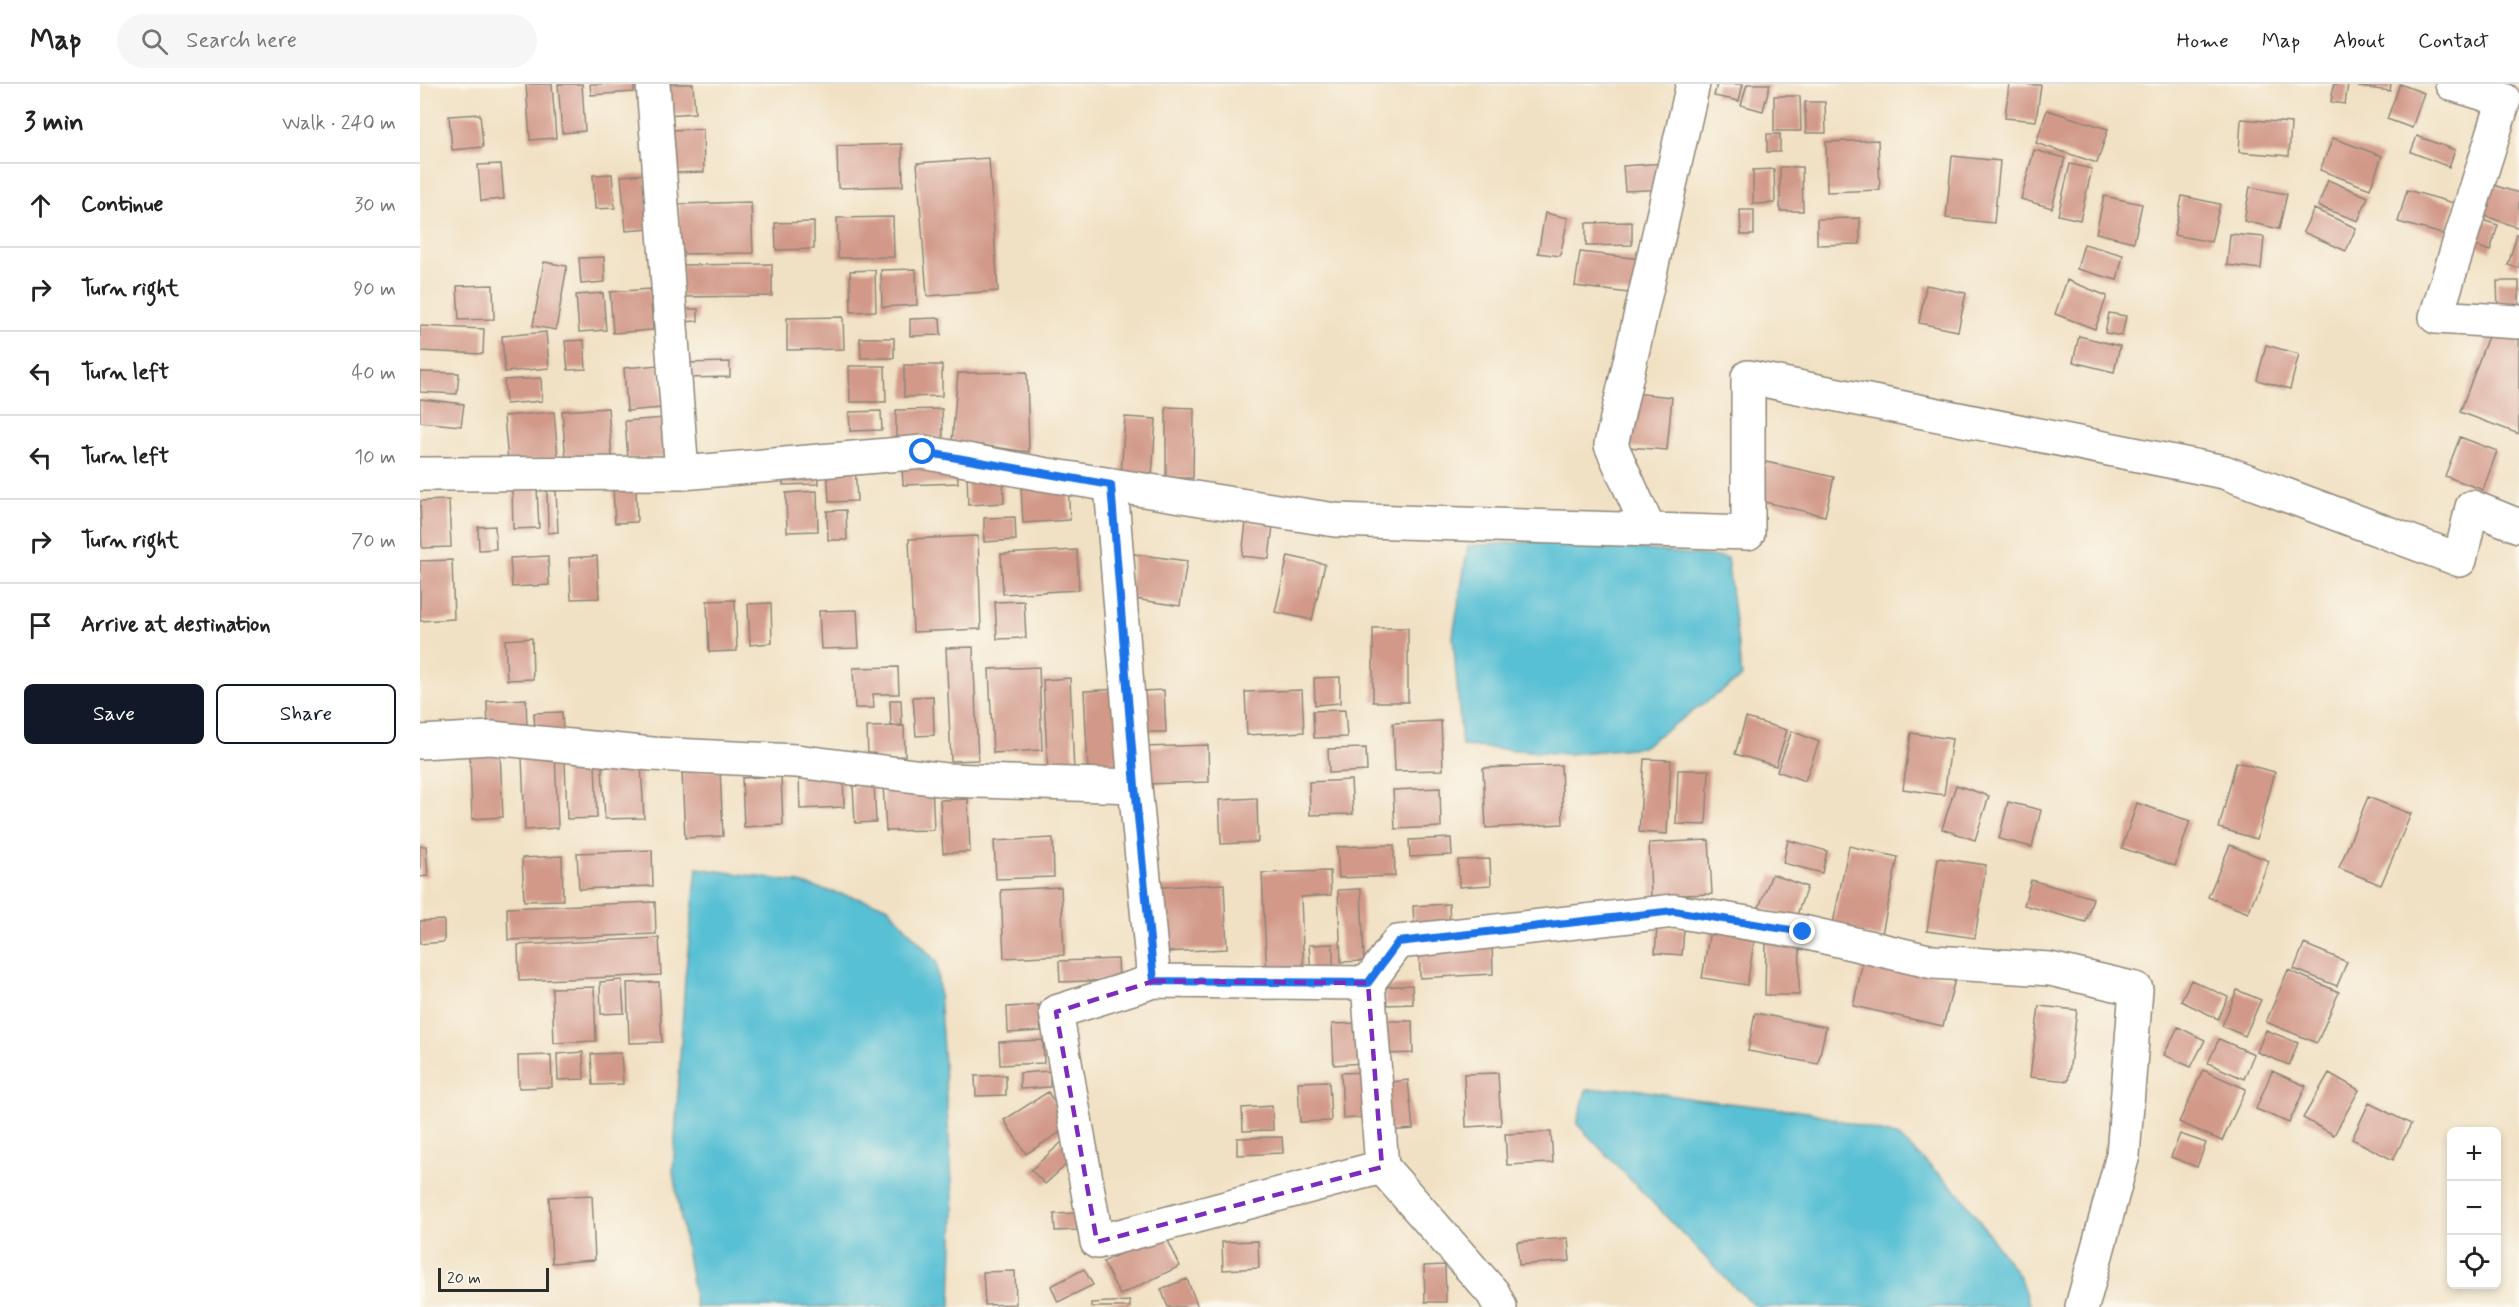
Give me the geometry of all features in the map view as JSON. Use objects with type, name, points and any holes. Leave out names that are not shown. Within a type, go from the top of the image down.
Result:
[{"type":"street","points":[[653,84],[682,473]]},
{"type":"street","points":[[1649,530],[1611,445],[1693,84]]},
{"type":"street","points":[[2452,84],[2504,100],[2436,317],[2519,322]]},
{"type":"street","points":[[420,474],[682,473],[923,452],[1111,485],[1335,519],[1748,533],[1748,377],[2224,472],[2460,560],[2472,507],[2519,526]]},
{"type":"street","points":[[1111,485],[1135,786],[1154,981]]},
{"type":"street","points":[[420,742],[491,738],[652,754],[796,761],[947,780],[1135,786]]},
{"type":"street","points":[[1500,1307],[1493,1293],[1382,1167],[1368,983],[1398,942],[1674,911],[1803,932],[1933,962],[2050,969],[2136,989],[2123,1155],[2082,1307]]},
{"type":"street","points":[[1368,983],[1154,981],[1056,1011],[1096,1242],[1382,1167]]},
{"type":"highlighted area","points":[[1154,981],[1368,983],[1382,1167],[1097,1242],[1056,1012]]},
{"type":"water","points":[[1551,540],[1727,558],[1742,677],[1642,747],[1568,754],[1462,746],[1453,636],[1468,546]]},
{"type":"water","points":[[697,868],[795,882],[887,906],[937,963],[954,1211],[951,1307],[696,1307],[673,1172],[685,978]]},
{"type":"water","points":[[1629,1088],[1693,1099],[1809,1112],[1899,1137],[1961,1195],[2020,1278],[2030,1307],[1757,1307],[1733,1286],[1577,1124],[1586,1090]]},
{"type":"building","points":[[526,84],[552,84],[556,138],[530,140]]},
{"type":"building","points":[[558,84],[582,84],[585,131],[562,133]]},
{"type":"building","points":[[590,84],[634,84],[634,92],[591,95]]},
{"type":"building","points":[[664,84],[693,84],[695,113],[666,115]]},
{"type":"building","points":[[1717,84],[1743,84],[1739,101],[1714,96]]},
{"type":"building","points":[[1747,84],[1770,84],[1763,111],[1741,105]]},
{"type":"building","points":[[2009,84],[2041,85],[2036,121],[2005,118]]},
{"type":"building","points":[[2334,84],[2348,84],[2345,104],[2331,102]]},
{"type":"building","points":[[2359,84],[2391,84],[2390,91],[2359,87]]},
{"type":"building","points":[[2400,84],[2424,93],[2412,128],[2387,119]]},
{"type":"building","points":[[1774,96],[1800,96],[1801,131],[1774,131]]},
{"type":"building","points":[[1805,102],[1825,102],[1826,133],[1806,133]]},
{"type":"building","points":[[2047,110],[2108,129],[2097,163],[2036,143]]},
{"type":"building","points":[[480,114],[483,147],[452,150],[449,116]]},
{"type":"building","points":[[2241,119],[2291,123],[2289,156],[2239,152]]},
{"type":"building","points":[[703,129],[704,172],[669,173],[668,130]]},
{"type":"building","points":[[1767,134],[1780,134],[1780,152],[1767,152]]},
{"type":"building","points":[[2417,136],[2455,150],[2449,167],[2411,152]]},
{"type":"building","points":[[2333,138],[2382,156],[2370,189],[2320,170]]},
{"type":"building","points":[[1878,140],[1880,190],[1827,192],[1826,142]]},
{"type":"building","points":[[902,144],[903,186],[838,188],[837,146]]},
{"type":"building","points":[[2034,150],[2065,158],[2052,208],[2021,199]]},
{"type":"building","points":[[1952,156],[2000,161],[1994,223],[1946,218]]},
{"type":"building","points":[[989,158],[998,291],[927,296],[917,163]]},
{"type":"building","points":[[1664,163],[1666,189],[1625,191],[1623,166]]},
{"type":"building","points":[[501,164],[504,199],[481,201],[478,165]]},
{"type":"building","points":[[2070,164],[2092,169],[2080,220],[2058,215]]},
{"type":"building","points":[[1780,167],[1802,167],[1803,211],[1780,211]]},
{"type":"building","points":[[1774,169],[1775,203],[1753,204],[1753,170]]},
{"type":"building","points":[[612,174],[615,208],[595,209],[593,175]]},
{"type":"building","points":[[646,174],[650,229],[626,231],[621,176]]},
{"type":"building","points":[[2328,180],[2368,197],[2358,221],[2318,206]]},
{"type":"building","points":[[2490,184],[2519,193],[2519,228],[2480,214]]},
{"type":"building","points":[[2250,187],[2287,194],[2279,229],[2244,221]]},
{"type":"building","points":[[2407,190],[2454,203],[2446,235],[2398,222]]},
{"type":"building","points":[[2104,196],[2142,204],[2134,242],[2096,233]]},
{"type":"building","points":[[2182,196],[2220,204],[2211,242],[2174,235]]},
{"type":"building","points":[[751,202],[753,253],[680,254],[679,204]]},
{"type":"building","points":[[2314,209],[2356,228],[2346,251],[2303,232]]},
{"type":"building","points":[[1740,210],[1754,210],[1754,235],[1741,235]]},
{"type":"building","points":[[1545,213],[1568,218],[1560,256],[1538,253]]},
{"type":"building","points":[[893,217],[894,257],[838,258],[837,218]]},
{"type":"building","points":[[1860,218],[1860,244],[1817,245],[1817,219]]},
{"type":"building","points":[[2479,219],[2498,225],[2490,251],[2470,244]]},
{"type":"building","points":[[814,222],[814,249],[776,250],[775,223]]},
{"type":"building","points":[[1632,222],[1632,245],[1586,246],[1586,223]]},
{"type":"building","points":[[2230,234],[2264,237],[2261,269],[2227,265]]},
{"type":"building","points":[[2517,234],[2519,235],[2519,268],[2508,265]]},
{"type":"building","points":[[2084,244],[2123,255],[2117,280],[2077,269]]},
{"type":"building","points":[[1580,252],[1640,259],[1636,294],[1575,286]]},
{"type":"building","points":[[604,257],[605,282],[581,284],[579,258]]},
{"type":"building","points":[[544,262],[567,266],[556,330],[533,326]]},
{"type":"building","points":[[772,264],[772,296],[681,297],[681,265]]},
{"type":"building","points":[[916,269],[917,305],[882,307],[881,270]]},
{"type":"building","points":[[875,270],[876,311],[851,312],[850,271]]},
{"type":"building","points":[[2067,280],[2107,296],[2095,329],[2055,314]]},
{"type":"building","points":[[2497,281],[2519,281],[2519,309],[2498,310]]},
{"type":"building","points":[[493,285],[494,319],[459,320],[457,286]]},
{"type":"building","points":[[1926,285],[1966,293],[1958,331],[1919,323]]},
{"type":"building","points":[[650,289],[653,330],[613,333],[610,292]]},
{"type":"building","points":[[603,293],[606,330],[579,332],[576,295]]},
{"type":"building","points":[[682,309],[698,309],[698,321],[682,322]]},
{"type":"building","points":[[2109,313],[2126,316],[2122,336],[2105,333]]},
{"type":"building","points":[[843,317],[844,349],[787,350],[787,318]]},
{"type":"building","points":[[940,318],[941,335],[910,336],[910,319]]},
{"type":"building","points":[[420,326],[484,329],[483,354],[420,351]]},
{"type":"building","points":[[2491,328],[2519,338],[2519,434],[2460,412]]},
{"type":"building","points":[[546,332],[549,368],[505,372],[502,336]]},
{"type":"building","points":[[2079,336],[2120,346],[2114,372],[2073,362]]},
{"type":"building","points":[[860,338],[894,338],[894,358],[861,358]]},
{"type":"building","points":[[584,340],[586,369],[568,370],[565,341]]},
{"type":"building","points":[[2266,345],[2299,354],[2290,389],[2257,380]]},
{"type":"building","points":[[730,362],[730,377],[686,378],[685,363]]},
{"type":"building","points":[[659,365],[662,408],[627,411],[624,368]]},
{"type":"building","points":[[904,365],[942,365],[942,396],[904,397]]},
{"type":"building","points":[[849,366],[885,366],[886,402],[850,402]]},
{"type":"building","points":[[420,372],[459,373],[457,394],[420,392]]},
{"type":"building","points":[[1027,372],[1029,452],[952,441],[958,373]]},
{"type":"building","points":[[541,378],[542,401],[506,404],[504,380]]},
{"type":"building","points":[[1632,393],[1672,397],[1667,450],[1627,447]]},
{"type":"building","points":[[420,399],[464,404],[461,426],[420,422]]},
{"type":"building","points":[[1166,407],[1194,408],[1193,478],[1166,478]]},
{"type":"building","points":[[608,408],[612,457],[566,461],[562,411]]},
{"type":"building","points":[[942,409],[943,438],[896,439],[896,410]]},
{"type":"building","points":[[881,411],[882,430],[850,431],[849,412]]},
{"type":"building","points":[[554,412],[558,458],[508,462],[504,416]]},
{"type":"building","points":[[1125,417],[1156,419],[1152,477],[1121,475]]},
{"type":"building","points":[[665,418],[669,456],[628,459],[625,421]]},
{"type":"building","points":[[2460,437],[2497,451],[2483,490],[2445,476]]},
{"type":"building","points":[[1766,462],[1834,477],[1825,516],[1756,500]]},
{"type":"building","points":[[855,463],[857,501],[829,502],[827,465]]},
{"type":"building","points":[[957,463],[958,483],[903,485],[902,466]]},
{"type":"building","points":[[818,468],[819,484],[783,485],[782,469]]},
{"type":"building","points":[[1003,469],[1004,503],[968,505],[967,470]]},
{"type":"building","points":[[1068,485],[1070,520],[1023,523],[1021,487]]},
{"type":"building","points":[[537,488],[539,528],[513,529],[512,489]]},
{"type":"building","points":[[636,488],[637,522],[615,523],[613,489]]},
{"type":"building","points":[[547,490],[556,491],[558,532],[548,533]]},
{"type":"building","points":[[817,491],[818,531],[787,532],[786,493]]},
{"type":"building","points":[[449,500],[451,547],[422,548],[420,501]]},
{"type":"building","points":[[846,510],[847,540],[828,540],[827,511]]},
{"type":"building","points":[[1015,517],[1016,540],[984,542],[984,518]]},
{"type":"building","points":[[1246,522],[1273,525],[1269,559],[1242,556]]},
{"type":"building","points":[[495,526],[496,549],[479,550],[478,527]]},
{"type":"building","points":[[978,536],[981,629],[913,632],[909,539]]},
{"type":"building","points":[[1077,550],[1079,590],[1003,594],[1001,554]]},
{"type":"building","points":[[1134,554],[1187,561],[1180,606],[1128,598]]},
{"type":"building","points":[[548,556],[549,585],[512,587],[510,558]]},
{"type":"building","points":[[597,556],[599,598],[571,599],[569,558]]},
{"type":"building","points":[[1288,556],[1325,564],[1312,620],[1275,612]]},
{"type":"building","points":[[452,560],[454,619],[420,621],[420,561]]},
{"type":"building","points":[[735,600],[737,651],[709,652],[707,601]]},
{"type":"building","points":[[1024,601],[1026,638],[997,639],[995,602]]},
{"type":"building","points":[[771,603],[772,643],[750,645],[748,604]]},
{"type":"building","points":[[857,610],[859,648],[821,649],[819,611]]},
{"type":"building","points":[[1373,628],[1408,628],[1408,702],[1373,702]]},
{"type":"building","points":[[532,638],[533,679],[507,680],[505,640]]},
{"type":"building","points":[[973,647],[978,760],[951,761],[946,648]]},
{"type":"building","points":[[898,667],[899,694],[873,694],[874,708],[855,708],[853,668]]},
{"type":"building","points":[[1039,667],[1042,750],[993,753],[989,669]]},
{"type":"building","points":[[1340,677],[1340,703],[1315,705],[1314,678]]},
{"type":"building","points":[[1070,678],[1074,773],[1048,774],[1043,680]]},
{"type":"building","points":[[1119,689],[1122,769],[1088,770],[1084,691]]},
{"type":"building","points":[[1164,690],[1166,732],[1144,732],[1142,691]]},
{"type":"building","points":[[1302,690],[1304,732],[1247,735],[1245,692]]},
{"type":"building","points":[[933,696],[934,735],[916,736],[913,697]]},
{"type":"building","points":[[526,699],[527,729],[488,731],[487,701]]},
{"type":"building","points":[[890,700],[901,700],[902,725],[891,726]]},
{"type":"building","points":[[1345,710],[1347,737],[1314,738],[1313,711]]},
{"type":"building","points":[[562,712],[563,731],[535,732],[534,713]]},
{"type":"building","points":[[1746,718],[1787,730],[1776,766],[1735,754]]},
{"type":"building","points":[[1441,721],[1443,770],[1395,771],[1393,723]]},
{"type":"building","points":[[904,726],[905,756],[868,758],[867,727]]},
{"type":"building","points":[[1792,731],[1819,742],[1805,781],[1777,771]]},
{"type":"building","points":[[1911,733],[1952,739],[1944,795],[1903,789]]},
{"type":"building","points":[[1208,745],[1209,782],[1145,784],[1144,747]]},
{"type":"building","points":[[1366,748],[1367,771],[1329,773],[1328,749]]},
{"type":"building","points":[[500,753],[503,817],[472,819],[470,754]]},
{"type":"building","points":[[555,755],[558,828],[525,830],[522,757]]},
{"type":"building","points":[[1644,759],[1671,760],[1667,834],[1639,832]]},
{"type":"building","points":[[595,760],[597,818],[567,819],[565,761]]},
{"type":"building","points":[[2236,762],[2275,772],[2257,839],[2219,828]]},
{"type":"building","points":[[641,765],[644,818],[605,819],[602,767]]},
{"type":"building","points":[[1561,765],[1563,824],[1486,828],[1483,768]]},
{"type":"building","points":[[720,770],[723,836],[685,838],[682,772]]},
{"type":"building","points":[[1678,770],[1709,770],[1706,825],[1676,824]]},
{"type":"building","points":[[843,773],[844,807],[800,809],[799,774]]},
{"type":"building","points":[[781,776],[783,825],[744,827],[742,778]]},
{"type":"building","points":[[1351,780],[1353,814],[1310,815],[1309,782]]},
{"type":"building","points":[[932,783],[934,830],[886,831],[883,785]]},
{"type":"building","points":[[874,784],[876,822],[855,823],[853,786]]},
{"type":"building","points":[[1956,785],[1989,796],[1975,840],[1942,829]]},
{"type":"building","points":[[1440,788],[1441,827],[1395,829],[1393,790]]},
{"type":"building","points":[[2368,797],[2411,814],[2381,885],[2339,868]]},
{"type":"building","points":[[1257,798],[1258,842],[1221,844],[1219,800]]},
{"type":"building","points":[[968,799],[970,852],[943,853],[940,800]]},
{"type":"building","points":[[2008,802],[2041,810],[2032,847],[1999,839]]},
{"type":"building","points":[[2137,803],[2190,821],[2175,866],[2122,848]]},
{"type":"building","points":[[1053,838],[1054,877],[996,879],[994,841]]},
{"type":"building","points":[[1451,838],[1452,855],[1410,857],[1409,840]]},
{"type":"building","points":[[1709,840],[1712,894],[1651,896],[1649,843]]},
{"type":"building","points":[[1788,840],[1827,851],[1822,873],[1783,863]]},
{"type":"building","points":[[1394,845],[1395,876],[1339,878],[1337,847]]},
{"type":"building","points":[[2230,845],[2269,861],[2248,913],[2208,897]]},
{"type":"building","points":[[420,846],[426,846],[428,876],[420,877]]},
{"type":"building","points":[[1849,846],[1898,857],[1881,938],[1832,928]]},
{"type":"building","points":[[652,850],[653,886],[579,889],[577,853]]},
{"type":"building","points":[[562,856],[563,900],[524,901],[522,858]]},
{"type":"building","points":[[1938,858],[1986,865],[1975,938],[1927,931]]},
{"type":"building","points":[[1490,859],[1491,885],[1459,887],[1458,860]]},
{"type":"building","points":[[1330,871],[1331,895],[1301,897],[1304,975],[1267,977],[1262,873]]},
{"type":"building","points":[[1772,874],[1807,887],[1795,920],[1759,907]]},
{"type":"building","points":[[2031,880],[2093,898],[2086,922],[2024,905]]},
{"type":"building","points":[[1224,884],[1227,949],[1163,952],[1160,887]]},
{"type":"building","points":[[1061,887],[1064,955],[1004,958],[1001,890]]},
{"type":"building","points":[[1361,889],[1364,961],[1341,962],[1338,890]]},
{"type":"building","points":[[655,902],[656,934],[508,940],[507,908]]},
{"type":"building","points":[[1449,904],[1450,925],[1414,926],[1413,906]]},
{"type":"building","points":[[444,920],[444,942],[420,944],[420,921]]},
{"type":"building","points":[[1711,924],[1756,930],[1747,985],[1702,978]]},
{"type":"building","points":[[1657,927],[1684,929],[1682,955],[1655,953]]},
{"type":"building","points":[[659,938],[661,975],[519,981],[518,945]]},
{"type":"building","points":[[1766,941],[1800,942],[1799,995],[1765,995]]},
{"type":"building","points":[[1333,944],[1333,973],[1311,974],[1309,945]]},
{"type":"building","points":[[1492,944],[1493,974],[1420,978],[1419,947]]},
{"type":"building","points":[[2304,944],[2347,962],[2337,986],[2294,969]]},
{"type":"building","points":[[1864,957],[1955,979],[1943,1026],[1853,1006]]},
{"type":"building","points":[[1118,959],[1119,980],[1060,982],[1059,961]]},
{"type":"building","points":[[2288,970],[2339,992],[2317,1043],[2266,1022]]},
{"type":"building","points":[[622,980],[624,1013],[601,1014],[600,982]]},
{"type":"building","points":[[2191,980],[2228,997],[2218,1019],[2181,1001]]},
{"type":"building","points":[[659,982],[662,1042],[629,1043],[627,983]]},
{"type":"building","points":[[1412,985],[1413,1004],[1385,1005],[1384,987]]},
{"type":"building","points":[[594,987],[596,1041],[554,1043],[552,988]]},
{"type":"building","points":[[2237,990],[2261,1000],[2245,1036],[2222,1026]]},
{"type":"building","points":[[1039,1005],[1041,1031],[1008,1033],[1007,1007]]},
{"type":"building","points":[[2039,1006],[2077,1010],[2068,1081],[2030,1077]]},
{"type":"building","points":[[1755,1013],[1826,1027],[1818,1064],[1748,1051]]},
{"type":"building","points":[[1385,1021],[1412,1021],[1413,1053],[1387,1054]]},
{"type":"building","points":[[1362,1023],[1363,1063],[1334,1065],[1332,1024]]},
{"type":"building","points":[[2178,1027],[2205,1040],[2191,1067],[2164,1055]]},
{"type":"building","points":[[2266,1030],[2298,1043],[2289,1065],[2257,1052]]},
{"type":"building","points":[[2219,1039],[2254,1054],[2244,1079],[2208,1063]]},
{"type":"building","points":[[1043,1040],[1044,1063],[1000,1065],[999,1042]]},
{"type":"building","points":[[583,1052],[584,1079],[558,1080],[557,1054]]},
{"type":"building","points":[[621,1053],[623,1084],[593,1085],[591,1054]]},
{"type":"building","points":[[551,1055],[552,1087],[519,1088],[518,1056]]},
{"type":"building","points":[[2203,1070],[2246,1089],[2222,1141],[2179,1122]]},
{"type":"building","points":[[1050,1071],[1050,1087],[1020,1089],[1020,1073]]},
{"type":"building","points":[[2272,1071],[2306,1086],[2289,1123],[2256,1109]]},
{"type":"building","points":[[1365,1072],[1367,1117],[1343,1119],[1341,1073]]},
{"type":"building","points":[[1498,1073],[1501,1125],[1466,1127],[1464,1074]]},
{"type":"building","points":[[2329,1073],[2359,1090],[2334,1135],[2303,1118]]},
{"type":"building","points":[[1006,1075],[1006,1095],[976,1096],[975,1076]]},
{"type":"building","points":[[1408,1080],[1413,1129],[1388,1131],[1384,1083]]},
{"type":"building","points":[[1329,1081],[1331,1121],[1300,1122],[1298,1082]]},
{"type":"building","points":[[1048,1092],[1070,1126],[1026,1154],[1004,1120]]},
{"type":"building","points":[[2369,1103],[2411,1124],[2393,1160],[2352,1139]]},
{"type":"building","points":[[1272,1106],[1273,1130],[1243,1131],[1242,1108]]},
{"type":"building","points":[[1551,1132],[1553,1163],[1507,1165],[1505,1134]]},
{"type":"building","points":[[2180,1134],[2206,1143],[2197,1167],[2171,1157]]},
{"type":"building","points":[[1282,1137],[1283,1153],[1237,1155],[1237,1138]]},
{"type":"building","points":[[1063,1141],[1076,1156],[1045,1184],[1031,1170]]},
{"type":"building","points":[[592,1195],[595,1260],[552,1263],[549,1197]]},
{"type":"building","points":[[1076,1213],[1077,1230],[1055,1231],[1054,1214]]},
{"type":"building","points":[[1164,1232],[1180,1266],[1120,1295],[1103,1262]]},
{"type":"building","points":[[1568,1238],[1570,1261],[1519,1265],[1517,1242]]},
{"type":"building","points":[[1258,1241],[1259,1268],[1223,1270],[1222,1242]]},
{"type":"building","points":[[1445,1265],[1446,1302],[1425,1302],[1424,1266]]},
{"type":"building","points":[[1084,1269],[1093,1285],[1058,1302],[1051,1286]]},
{"type":"building","points":[[1015,1271],[1016,1304],[985,1305],[983,1272]]},
{"type":"building","points":[[1187,1279],[1198,1307],[1168,1307],[1161,1289]]},
{"type":"building","points":[[1130,1301],[1130,1307],[1091,1307],[1091,1303]]},
{"type":"route","points":[[923,452],[1111,485],[1135,786],[1154,981],[1368,983],[1398,942],[1674,911],[1803,932]]}]
